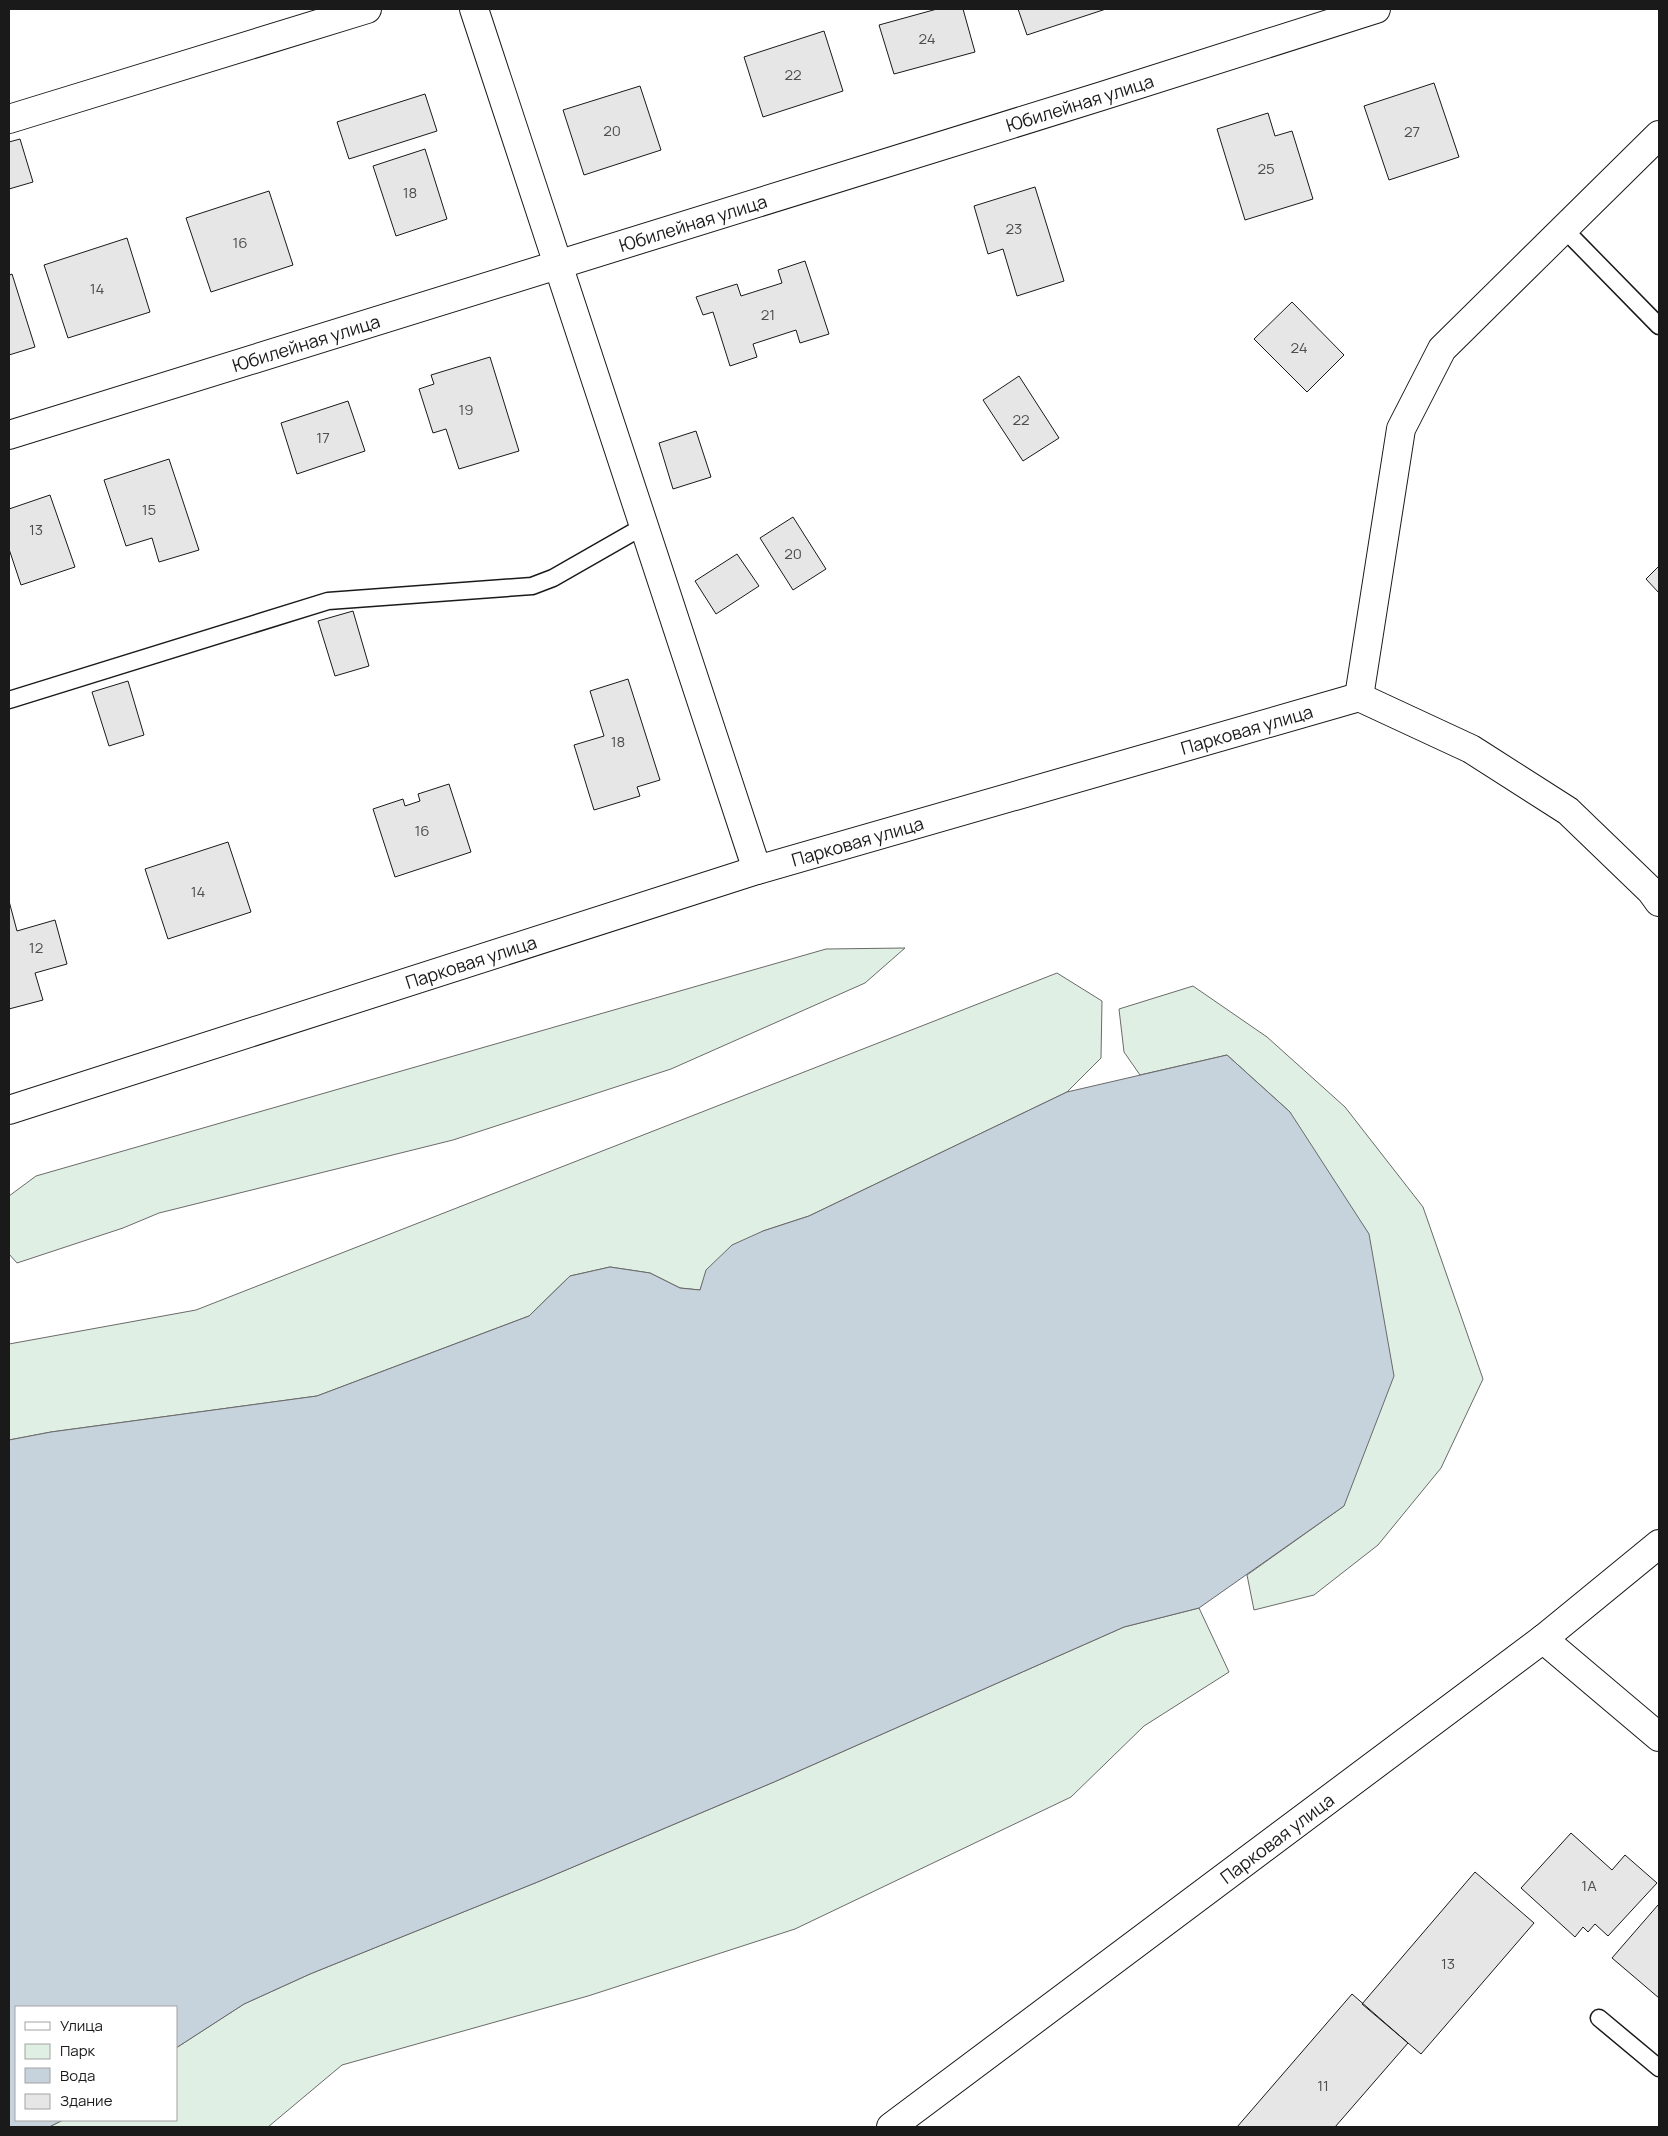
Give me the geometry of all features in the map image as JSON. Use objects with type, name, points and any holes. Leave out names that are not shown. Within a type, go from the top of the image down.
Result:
[{"type":"street","points":[[9,119],[367,9]]},
{"type":"street","points":[[474,9],[757,870]]},
{"type":"street","name":"Юбилейная улица","points":[[9,435],[1102,96],[1376,9]]},
{"type":"street","points":[[1659,135],[1442,349],[1400,429],[1359,697],[1471,749],[1568,811],[1651,891],[1659,902]]},
{"type":"street","name":"Парковая улица","points":[[9,1110],[757,870],[1359,697]]},
{"type":"street","name":"Парковая улица","points":[[892,2127],[1543,1640],[1659,1544]]},
{"type":"street","points":[[1543,1640],[1659,1737]]},
{"type":"lane","points":[[1564,229],[1659,326]]},
{"type":"lane","points":[[9,700],[328,602],[532,586],[553,578],[644,526]]},
{"type":"lane","points":[[1599,2018],[1659,2068]]},
{"type":"green space","points":[[905,948],[865,983],[671,1069],[453,1140],[159,1213],[123,1228],[17,1263],[9,1254],[9,1196],[36,1176],[826,949]]},
{"type":"green space","points":[[1057,973],[1102,1001],[1101,1058],[1067,1092],[809,1216],[763,1231],[707,1270],[700,1290],[680,1288],[650,1273],[610,1267],[570,1276],[529,1316],[317,1396],[51,1432],[9,1440],[9,1344],[196,1310]]},
{"type":"green space","points":[[1193,986],[1267,1037],[1345,1107],[1423,1207],[1483,1379],[1441,1468],[1378,1545],[1314,1595],[1254,1610],[1247,1575],[1344,1506],[1290,1112],[1227,1055],[1140,1075],[1124,1052],[1119,1009]]},
{"type":"green space","points":[[1199,1608],[1229,1672],[1144,1726],[1071,1797],[795,1929],[588,1996],[342,2065],[268,2127],[49,2127],[61,2121],[178,2121],[178,2047],[244,2004],[310,1974],[540,1881],[774,1782],[1124,1627]]},
{"type":"water","points":[[1227,1055],[1290,1112],[1369,1234],[1394,1376],[1344,1506],[1199,1608],[1124,1627],[774,1782],[540,1881],[310,1974],[244,2004],[178,2047],[178,2006],[15,2006],[15,2121],[61,2121],[49,2127],[9,2127],[9,1440],[51,1432],[317,1396],[529,1316],[570,1276],[610,1267],[650,1273],[680,1288],[700,1290],[706,1270],[732,1245],[763,1231],[809,1216],[1067,1092]]},
{"type":"building","points":[[937,9],[963,9],[975,52],[894,74],[879,25]]},
{"type":"building","points":[[1018,9],[1106,9],[1027,35]]},
{"type":"building","points":[[824,31],[843,91],[763,117],[744,57]]},
{"type":"building","points":[[1434,83],[1459,157],[1389,180],[1364,106]]},
{"type":"building","points":[[640,86],[661,150],[584,175],[563,110]]},
{"type":"building","points":[[425,94],[437,131],[349,159],[337,122]]},
{"type":"building","points":[[1268,113],[1275,136],[1292,131],[1313,199],[1245,220],[1217,129]]},
{"type":"building","points":[[20,139],[33,182],[9,189],[9,142]]},
{"type":"building","points":[[425,149],[447,219],[396,236],[373,166]]},
{"type":"building","points":[[1035,187],[1064,281],[1017,296],[1003,249],[988,254],[974,206]]},
{"type":"building","points":[[269,191],[293,265],[211,292],[186,218]]},
{"type":"building","points":[[127,238],[150,312],[68,338],[44,265]]},
{"type":"building","points":[[805,261],[829,334],[800,343],[796,330],[753,344],[757,357],[730,366],[713,312],[703,315],[696,297],[737,284],[741,296],[782,283],[778,270]]},
{"type":"building","points":[[9,272],[10,275],[12,274],[35,347],[9,355]]},
{"type":"building","points":[[1292,302],[1344,355],[1307,392],[1254,339]]},
{"type":"building","points":[[490,357],[519,451],[459,469],[446,429],[433,433],[419,389],[434,384],[431,375]]},
{"type":"building","points":[[1019,376],[1059,438],[1023,461],[983,400]]},
{"type":"building","points":[[348,401],[365,451],[297,474],[281,423]]},
{"type":"building","points":[[696,431],[711,477],[673,489],[659,443]]},
{"type":"building","points":[[169,459],[199,550],[159,562],[152,538],[126,546],[104,480]]},
{"type":"building","points":[[50,495],[75,567],[21,585],[9,549],[9,509]]},
{"type":"building","points":[[793,517],[826,569],[793,590],[760,538]]},
{"type":"building","points":[[737,554],[759,586],[716,614],[695,581]]},
{"type":"building","points":[[1659,566],[1659,593],[1646,579]]},
{"type":"building","points":[[353,611],[369,666],[335,676],[318,621]]},
{"type":"building","points":[[628,679],[660,780],[637,787],[640,796],[594,810],[574,745],[604,736],[590,691]]},
{"type":"building","points":[[128,681],[144,735],[109,746],[92,692]]},
{"type":"building","points":[[449,784],[471,852],[395,877],[373,809],[403,799],[405,806],[420,801],[418,794]]},
{"type":"building","points":[[228,842],[251,912],[168,939],[145,869]]},
{"type":"building","points":[[9,901],[17,931],[55,920],[67,964],[35,973],[43,1000],[9,1009]]},
{"type":"building","points":[[1571,1833],[1612,1870],[1625,1855],[1657,1883],[1608,1936],[1595,1924],[1588,1932],[1583,1927],[1575,1937],[1521,1888]]},
{"type":"building","points":[[1475,1872],[1534,1923],[1421,2054],[1362,2004]]},
{"type":"building","points":[[1659,1906],[1659,1998],[1612,1958]]},
{"type":"building","points":[[1352,1994],[1408,2043],[1335,2127],[1237,2127]]}]
